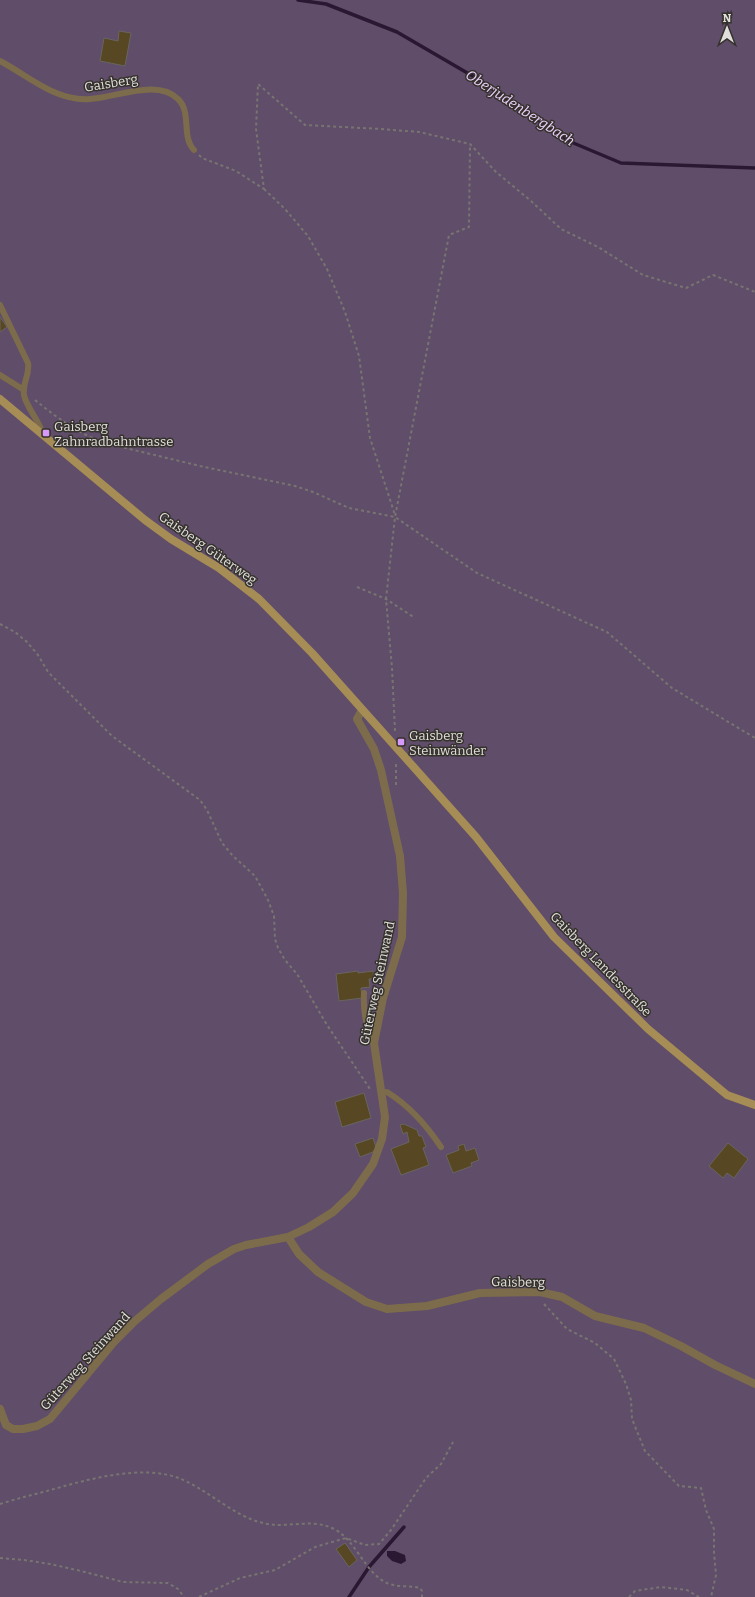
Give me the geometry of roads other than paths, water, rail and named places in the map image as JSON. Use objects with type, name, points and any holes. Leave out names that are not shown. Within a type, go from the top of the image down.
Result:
[{"type":"main road","name":"Gaisberg Güterweg","points":[[0,399],[145,520],[171,539],[220,568],[259,599],[312,653],[362,710]]},
{"type":"main road","name":"Gaisberg Landesstraße","points":[[362,710],[476,837],[512,884],[560,942],[648,1029],[727,1095],[755,1105]]},
{"type":"street","name":"Güterweg Steinwand","points":[[0,1409],[6,1425],[15,1429],[32,1428],[50,1419],[114,1342],[135,1321],[161,1299],[208,1264],[234,1249],[246,1245],[288,1237],[309,1227],[334,1212],[344,1204],[365,1178],[376,1158],[382,1139],[384,1117],[374,1043],[383,998],[402,937],[403,893],[400,856],[381,770],[374,749],[357,718],[362,710]]},
{"type":"street","name":"Gaisberg","points":[[288,1237],[299,1254],[318,1272],[361,1299],[387,1309],[428,1306],[480,1293],[540,1292],[562,1297],[595,1316],[644,1328],[755,1384]]},
{"type":"lane","name":"Gaisberg","points":[[0,60],[53,92],[73,100],[104,98],[146,89],[166,90],[179,99],[184,109],[190,145],[194,150]]},
{"type":"lane","points":[[0,304],[28,363],[28,372],[24,382],[24,390],[28,404],[41,426],[44,436]]},
{"type":"lane","points":[[0,375],[24,390]]},
{"type":"lane","points":[[364,993],[365,1013],[370,1035],[374,1043]]},
{"type":"lane","points":[[382,1097],[386,1092],[403,1105],[431,1133],[441,1147]]},
{"type":"waterway","name":"Oberjudenbergbach","points":[[298,0],[326,4],[397,32],[476,78],[571,142],[621,163],[755,168]]},
{"type":"waterway","points":[[349,1597],[369,1567],[404,1527]]},
{"type":"place","name":"Gaisberg Zahnradbahntrasse","points":[[46,433]]},
{"type":"place","name":"Gaisberg Steinwänder","points":[[401,742]]}]
